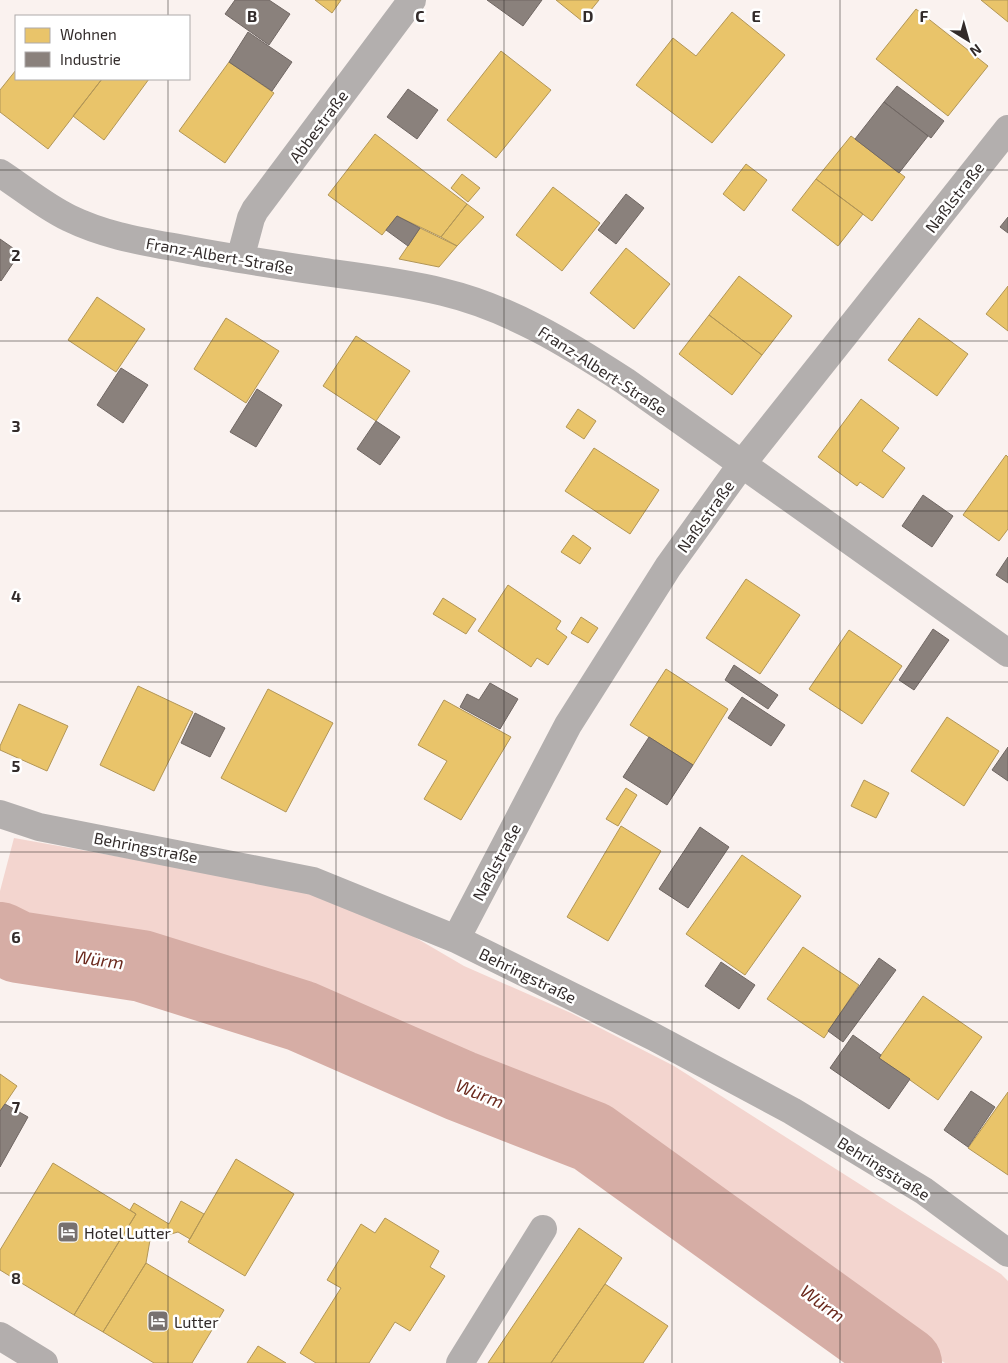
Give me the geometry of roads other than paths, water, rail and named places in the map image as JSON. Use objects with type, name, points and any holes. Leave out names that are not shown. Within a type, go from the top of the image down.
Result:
[{"type":"main road","points":[[0,1336],[44,1363]]},
{"type":"street","name":"Abbestraße","points":[[240,260],[251,218],[255,210],[412,0]]},
{"type":"street","name":"Naßlstraße","points":[[456,939],[568,726],[668,567],[742,464],[1008,129]]},
{"type":"street","name":"Franz-Albert-Straße","points":[[0,173],[50,208],[115,236],[240,260],[391,282],[444,292],[489,306],[529,323],[573,347],[625,381],[1008,653]]},
{"type":"street","name":"Behringstraße","points":[[0,814],[39,827],[313,881],[456,939],[654,1036],[792,1111],[924,1191],[1008,1253]]},
{"type":"street","points":[[460,1363],[543,1229]]},
{"type":"waterway","name":"Würm","points":[[0,938],[18,947],[142,966],[301,1016],[461,1086],[592,1137],[906,1363]]},
{"type":"place","name":"Hotel Lutter","points":[[68,1232]]},
{"type":"place","name":"Lutter","points":[[158,1321]]}]
